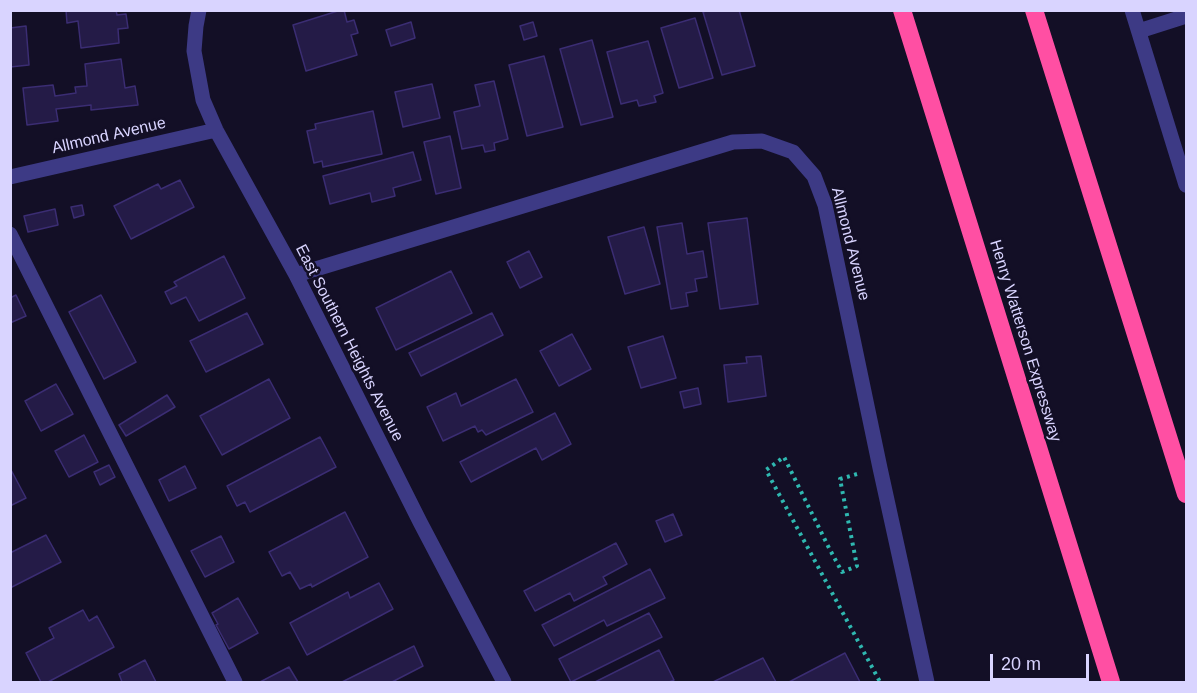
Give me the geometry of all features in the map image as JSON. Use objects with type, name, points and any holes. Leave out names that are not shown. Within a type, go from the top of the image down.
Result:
[{"type":"highway","name":"Henry Watterson Expressway","points":[[902,10],[1111,682]]},
{"type":"highway","points":[[1034,10],[1186,494]]},
{"type":"street","name":"East Southern Heights Avenue","points":[[199,10],[195,26],[194,51],[203,100],[216,129],[296,275],[420,522],[504,682]]},
{"type":"street","points":[[1132,10],[1186,185]]},
{"type":"street","points":[[1139,31],[1186,16]]},
{"type":"street","name":"Allmond Avenue","points":[[10,177],[216,129]]},
{"type":"street","name":"Allmond Avenue","points":[[296,275],[734,142],[762,141],[794,152],[814,176],[825,205],[927,682]]},
{"type":"street","points":[[10,234],[236,682]]},
{"type":"path","points":[[880,468],[840,479],[857,566],[842,572],[784,457],[766,470],[880,682]]},
{"type":"building","points":[[66,10],[116,10],[117,15],[126,14],[128,28],[118,29],[119,43],[81,48],[78,21],[67,23]]},
{"type":"building","points":[[344,10],[347,22],[354,20],[358,33],[351,35],[357,55],[306,71],[293,25]]},
{"type":"building","points":[[739,10],[755,66],[722,75],[703,12]]},
{"type":"building","points":[[695,18],[713,78],[679,88],[661,28]]},
{"type":"building","points":[[411,22],[415,38],[391,46],[386,30]]},
{"type":"building","points":[[533,22],[537,36],[524,40],[520,26]]},
{"type":"building","points":[[26,26],[29,65],[10,67],[10,28]]},
{"type":"building","points":[[592,40],[613,117],[581,125],[560,49]]},
{"type":"building","points":[[648,41],[663,93],[654,96],[656,102],[639,106],[637,100],[621,104],[607,52]]},
{"type":"building","points":[[544,56],[563,127],[527,136],[509,65]]},
{"type":"building","points":[[121,59],[125,88],[135,86],[138,105],[91,110],[91,105],[56,109],[58,121],[27,125],[23,88],[53,85],[55,96],[76,93],[75,87],[87,86],[85,64]]},
{"type":"building","points":[[494,81],[508,139],[494,143],[495,150],[485,152],[483,145],[462,149],[454,112],[480,106],[475,85]]},
{"type":"building","points":[[432,84],[440,118],[403,127],[395,92]]},
{"type":"building","points":[[373,111],[382,154],[323,167],[322,161],[314,163],[307,131],[316,129],[315,124]]},
{"type":"building","points":[[450,136],[461,188],[436,194],[424,142]]},
{"type":"building","points":[[413,152],[421,180],[393,188],[395,196],[372,202],[370,193],[330,204],[323,176]]},
{"type":"building","points":[[180,180],[194,207],[131,239],[114,206],[158,184],[161,189]]},
{"type":"building","points":[[82,205],[84,215],[74,218],[71,207]]},
{"type":"building","points":[[55,209],[58,225],[28,232],[24,216]]},
{"type":"building","points":[[747,218],[758,304],[720,309],[708,223]]},
{"type":"building","points":[[682,223],[687,254],[703,251],[707,277],[695,279],[697,291],[686,293],[688,306],[671,309],[657,227]]},
{"type":"building","points":[[644,227],[660,284],[625,294],[608,237]]},
{"type":"building","points":[[529,251],[542,277],[520,288],[507,262]]},
{"type":"building","points":[[224,256],[245,298],[199,321],[186,297],[171,304],[165,292],[177,286],[174,282]]},
{"type":"building","points":[[451,271],[472,313],[396,350],[376,308]]},
{"type":"building","points":[[16,295],[26,316],[10,323],[10,298]]},
{"type":"building","points":[[101,295],[136,362],[104,379],[69,312]]},
{"type":"building","points":[[247,313],[263,344],[206,372],[190,341]]},
{"type":"building","points":[[492,313],[503,335],[421,376],[409,353]]},
{"type":"building","points":[[572,334],[591,369],[559,386],[540,351]]},
{"type":"building","points":[[663,336],[676,378],[641,388],[628,347]]},
{"type":"building","points":[[761,356],[766,396],[728,402],[724,365],[747,363],[746,357]]},
{"type":"building","points":[[269,379],[290,418],[222,455],[200,416]]},
{"type":"building","points":[[516,379],[533,412],[486,435],[482,430],[478,432],[475,426],[443,441],[427,407],[456,393],[461,406]]},
{"type":"building","points":[[56,384],[73,414],[41,431],[25,401]]},
{"type":"building","points":[[698,388],[701,404],[684,408],[680,392]]},
{"type":"building","points":[[167,395],[175,407],[126,436],[119,425]]},
{"type":"building","points":[[555,413],[571,444],[542,460],[536,448],[471,482],[460,462]]},
{"type":"building","points":[[84,435],[98,462],[69,477],[55,451]]},
{"type":"building","points":[[320,437],[336,467],[250,512],[245,502],[237,506],[227,486]]},
{"type":"building","points":[[109,465],[115,477],[100,485],[94,472]]},
{"type":"building","points":[[185,466],[196,488],[169,501],[159,480]]},
{"type":"building","points":[[10,468],[26,498],[10,506]]},
{"type":"building","points":[[345,512],[368,557],[312,587],[311,584],[300,589],[290,572],[282,576],[269,552]]},
{"type":"building","points":[[673,514],[682,535],[665,542],[656,521]]},
{"type":"building","points":[[46,535],[61,562],[10,588],[10,553]]},
{"type":"building","points":[[221,536],[234,562],[205,577],[191,551]]},
{"type":"building","points":[[616,543],[627,564],[603,577],[607,584],[574,601],[570,593],[535,611],[524,591]]},
{"type":"building","points":[[650,569],[665,598],[607,626],[604,620],[554,646],[542,625]]},
{"type":"building","points":[[379,583],[393,609],[307,655],[290,623],[348,592],[350,598]]},
{"type":"building","points":[[238,598],[258,633],[229,649],[212,613]]},
{"type":"building","points":[[83,610],[89,621],[97,616],[114,647],[48,682],[41,682],[26,653],[54,638],[49,628]]},
{"type":"building","points":[[649,613],[662,637],[571,682],[559,659]]},
{"type":"building","points":[[414,646],[423,666],[392,682],[342,682]]},
{"type":"building","points":[[659,650],[674,680],[669,682],[595,682]]},
{"type":"building","points":[[845,653],[860,682],[789,682]]},
{"type":"building","points":[[763,658],[776,682],[713,682]]},
{"type":"building","points":[[145,660],[156,682],[122,682],[119,674]]},
{"type":"building","points":[[289,667],[298,682],[260,682]]}]
